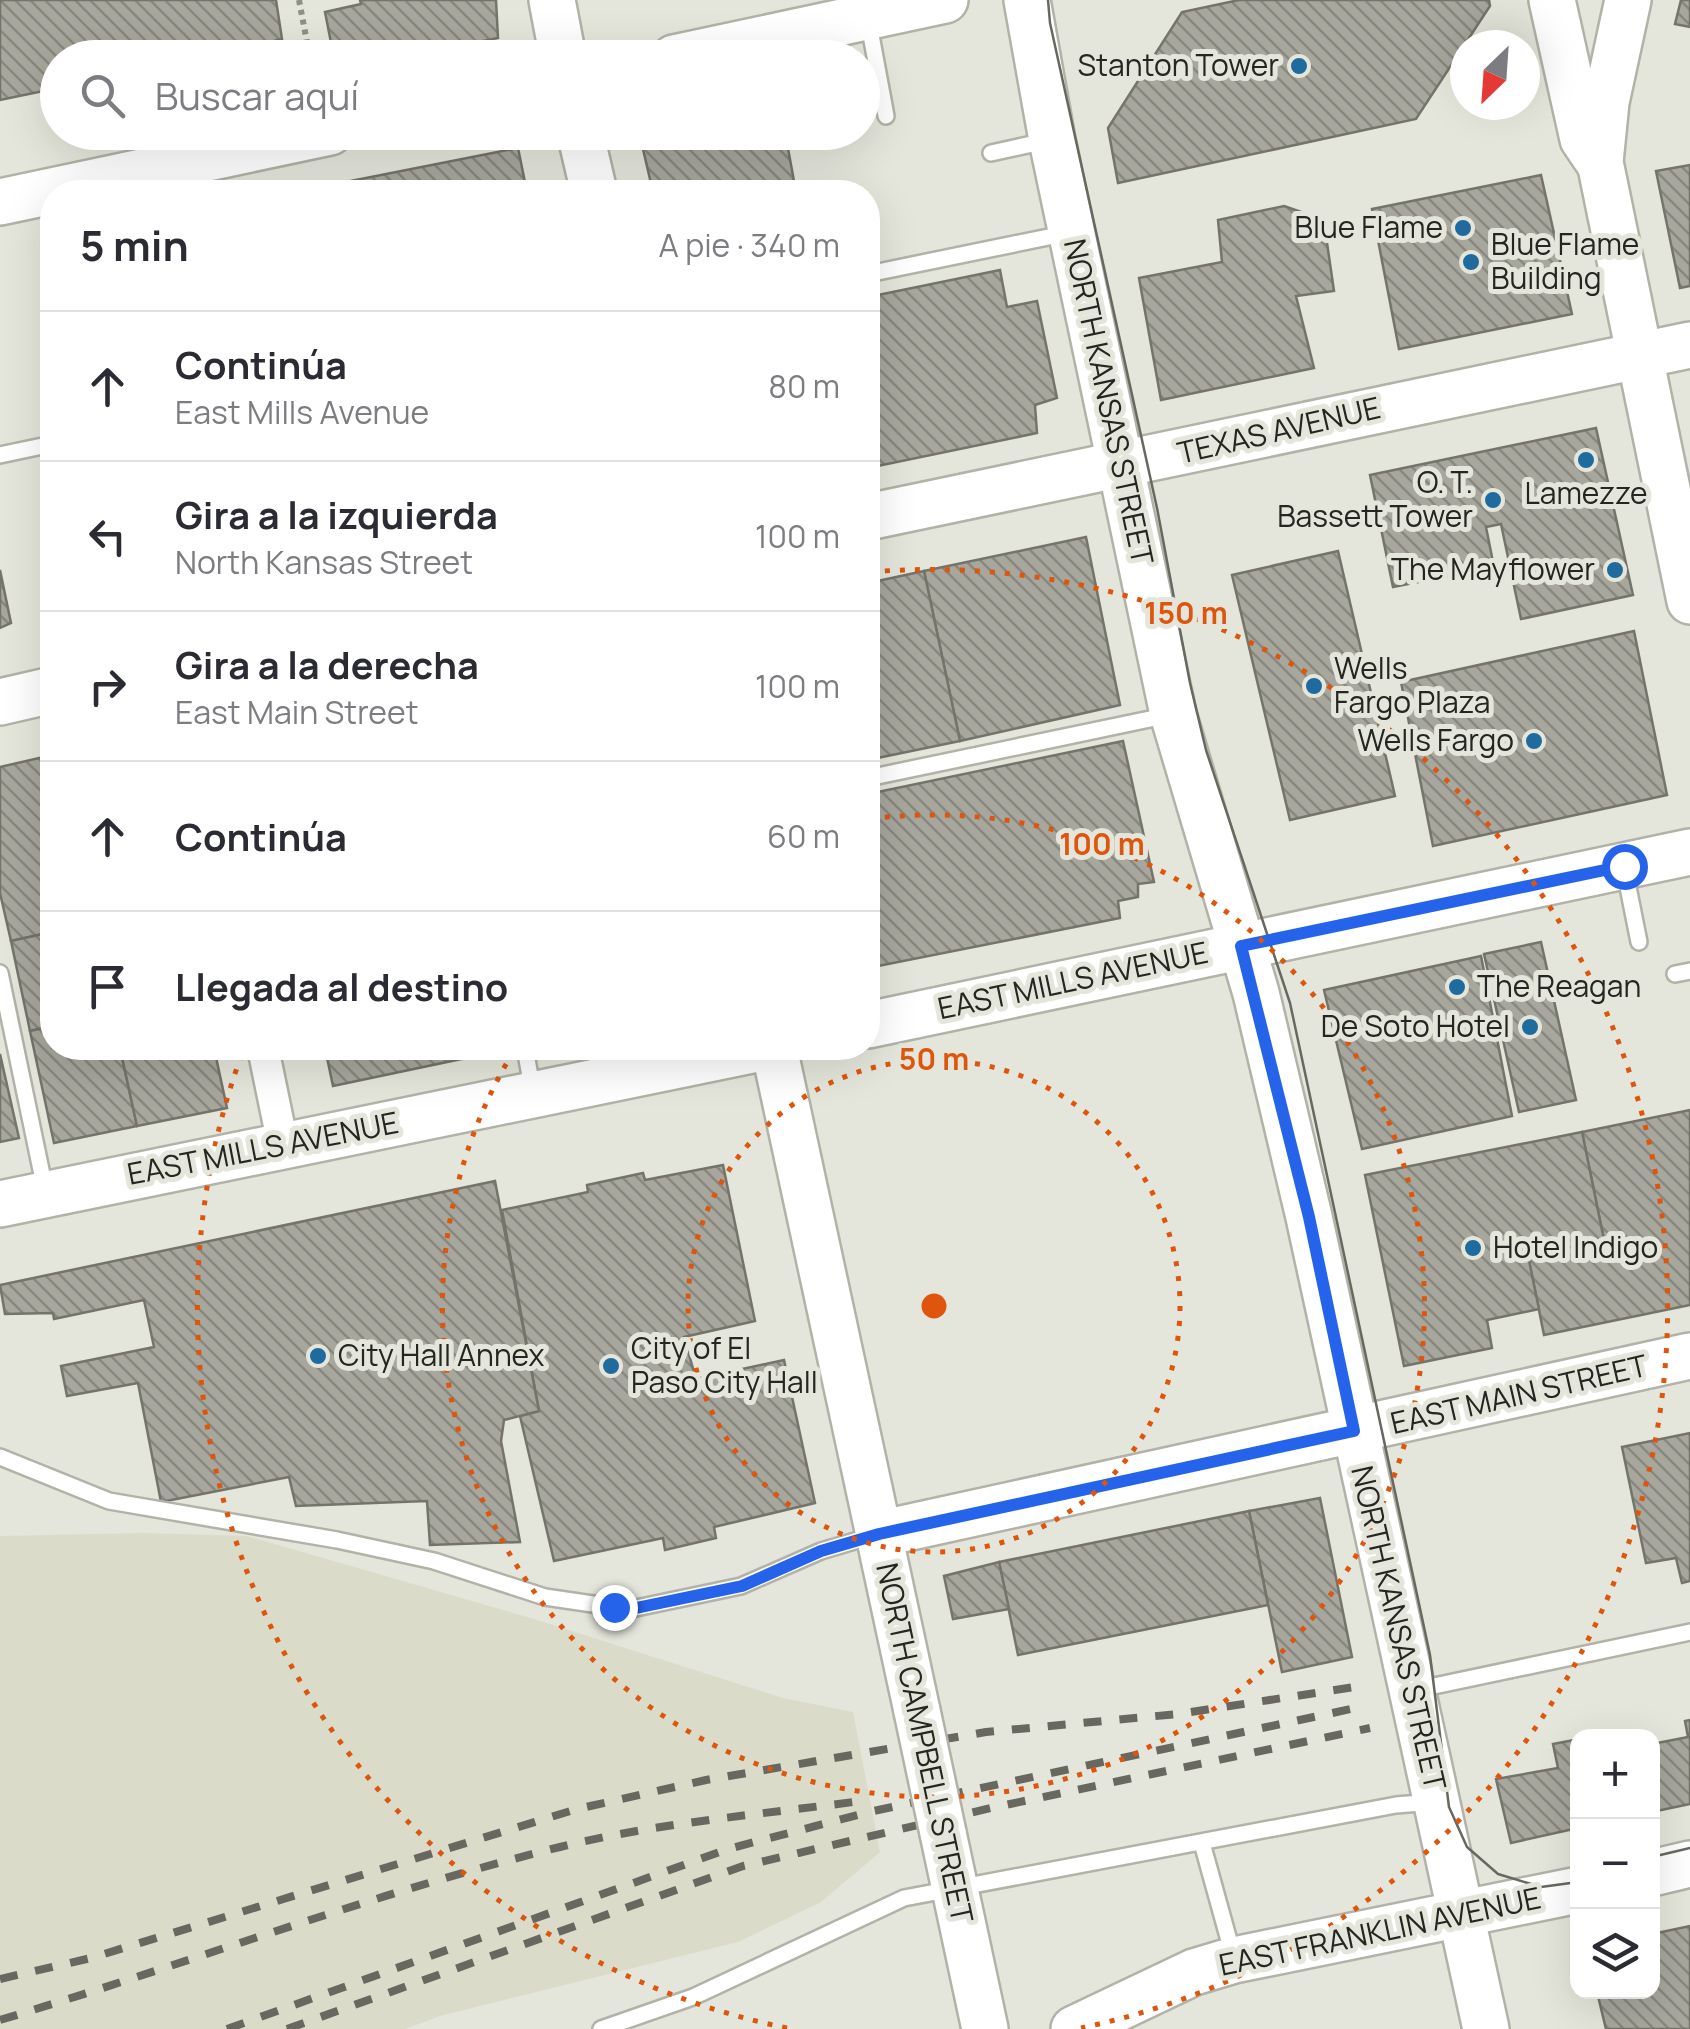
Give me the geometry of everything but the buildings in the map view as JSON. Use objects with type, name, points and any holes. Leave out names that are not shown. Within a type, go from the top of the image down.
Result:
[{"type":"street","points":[[552,0],[560,40]]},
{"type":"street","points":[[755,40],[945,0]]},
{"type":"street","name":"NORTH KANSAS STREET","points":[[1027,0],[1052,140],[1173,714],[1241,946],[1309,1217],[1486,2029]]},
{"type":"street","points":[[1552,0],[1583,139],[1600,162]]},
{"type":"street","points":[[1628,0],[1606,102],[1600,162],[1690,601]]},
{"type":"street","points":[[123,180],[252,150]]},
{"type":"street","points":[[584,150],[591,180]]},
{"type":"street","points":[[0,202],[40,196]]},
{"type":"street","name":"TEXAS AVENUE","points":[[880,516],[1120,466],[1337,415],[1690,344]]},
{"type":"street","points":[[0,702],[40,693]]},
{"type":"street","name":"EAST MILLS AVENUE","points":[[880,1022],[1690,852]]},
{"type":"street","points":[[265,1060],[283,1145]]},
{"type":"street","name":"EAST MILLS AVENUE","points":[[0,1204],[702,1060]]},
{"type":"street","name":"NORTH CAMPBELL STREET","points":[[777,1060],[985,2029]]},
{"type":"street","name":"EAST MAIN STREET","points":[[879,1534],[1690,1356]]},
{"type":"street","points":[[1660,1870],[1690,1864]]},
{"type":"street","name":"EAST FRANKLIN AVENUE","points":[[1074,2029],[1194,1972],[1234,1960],[1570,1892]]},
{"type":"lane","points":[[868,15],[872,40]]},
{"type":"lane","points":[[880,82],[886,116]]},
{"type":"lane","points":[[991,153],[1052,140]]},
{"type":"lane","points":[[880,272],[1072,232]]},
{"type":"lane","points":[[0,456],[40,447]]},
{"type":"lane","points":[[880,775],[1173,714]]},
{"type":"lane","points":[[1624,866],[1640,942]]},
{"type":"lane","points":[[0,972],[46,1193]]},
{"type":"lane","points":[[527,1060],[533,1094]]},
{"type":"lane","points":[[0,1457],[109,1500],[414,1556],[545,1597],[614,1607],[636,1608],[742,1586],[821,1551],[879,1534]]},
{"type":"lane","points":[[1412,1691],[1690,1632]]},
{"type":"lane","points":[[602,2029],[693,1997],[904,1898],[1396,1805],[1437,1802]]},
{"type":"lane","points":[[1202,1843],[1234,1960]]},
{"type":"path","points":[[299,0],[307,40]]},
{"type":"shaded area","points":[[0,1536],[247,1536],[534,1619],[783,1698],[853,1712],[880,1852],[821,1902],[738,1942],[440,2016],[405,2029],[0,2029]]},
{"type":"tram line","points":[[1048,0],[1206,750],[1290,1003],[1430,1655],[1449,1807],[1467,1847],[1498,1874],[1541,1887],[1570,1883]]},
{"type":"tram line","points":[[1660,1855],[1690,1848]]},
{"type":"railway","points":[[0,1979],[91,1958],[577,1809],[706,1780],[986,1732],[1178,1714],[1361,1686]]},
{"type":"railway","points":[[227,2029],[728,1849],[869,1812],[1365,1706]]},
{"type":"railway","points":[[287,2029],[743,1866],[991,1808],[1370,1728]]},
{"type":"railway","points":[[0,2020],[419,1886],[560,1847],[675,1825],[868,1800]]},
{"type":"place","name":"Stanton Tower","points":[[1299,66]]},
{"type":"place","name":"Blue Flame","points":[[1463,228]]},
{"type":"place","name":"Blue Flame Building","points":[[1471,262]]},
{"type":"place","name":"Lamezze","points":[[1586,460]]},
{"type":"place","name":"O. T. Bassett Tower","points":[[1493,500]]},
{"type":"place","name":"The Mayflower","points":[[1615,570]]},
{"type":"place","name":"Wells Fargo Plaza","points":[[1314,686]]},
{"type":"place","name":"Wells Fargo","points":[[1534,741]]},
{"type":"place","name":"The Reagan","points":[[1457,987]]},
{"type":"place","name":"De Soto Hotel","points":[[1530,1027]]},
{"type":"place","name":"Hotel Indigo","points":[[1473,1248]]},
{"type":"place","name":"City Hall Annex","points":[[318,1356]]},
{"type":"place","name":"City of El Paso City Hall","points":[[611,1366]]},
{"type":"route","points":[[614,1607],[636,1608],[742,1586],[821,1551],[879,1534],[1354,1431],[1309,1217],[1241,946],[1624,866]]}]
